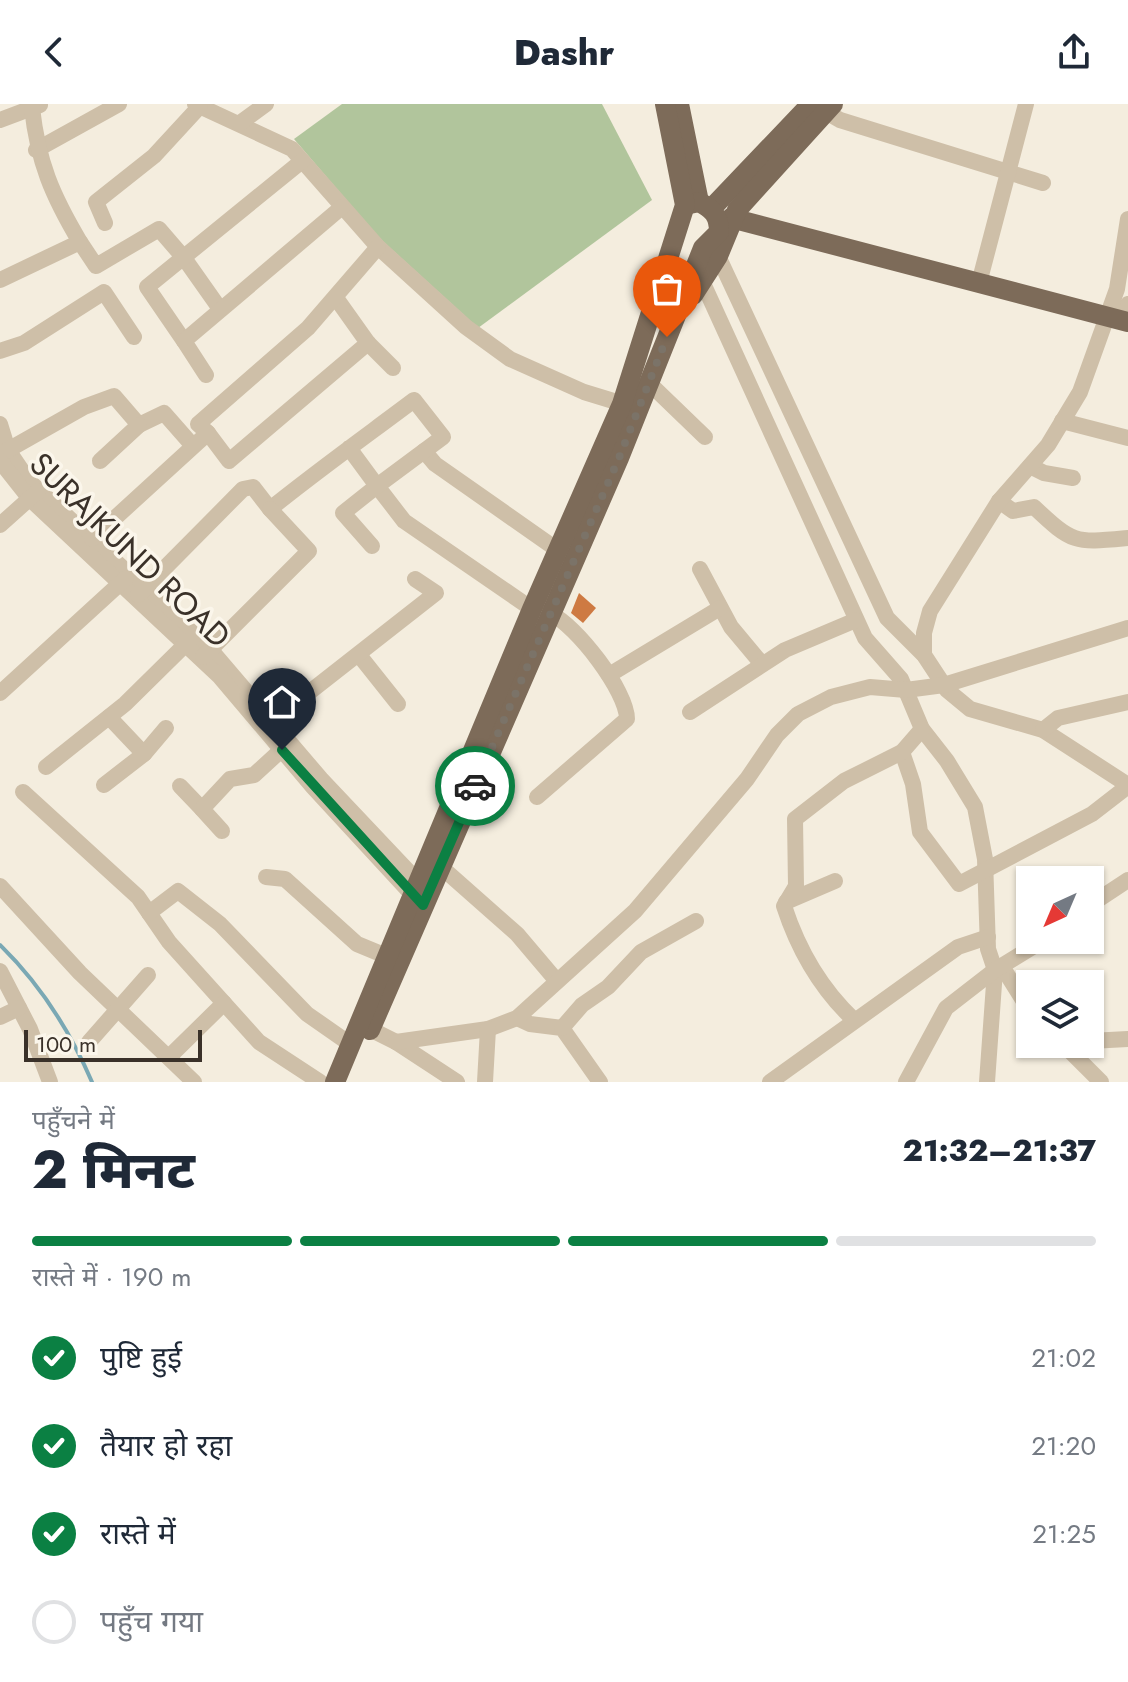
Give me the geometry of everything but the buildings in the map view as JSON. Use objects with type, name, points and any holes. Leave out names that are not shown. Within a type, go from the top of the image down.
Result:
[{"type":"main road","points":[[665,104],[693,208]]},
{"type":"main road","points":[[335,1082],[350,1044],[365,1026],[630,407],[693,208],[679,104]]},
{"type":"main road","points":[[693,208],[823,107]]},
{"type":"main road","points":[[676,312],[687,304],[718,256],[731,218],[823,107]]},
{"type":"main road","points":[[349,1082],[386,956],[420,894],[440,866],[542,610],[559,551],[630,407],[649,383],[703,248],[719,232],[719,220],[693,208]]},
{"type":"main road","points":[[731,218],[979,283],[1120,315]]},
{"type":"street","points":[[36,150],[119,104]]},
{"type":"street","points":[[240,123],[266,104]]},
{"type":"street","points":[[979,283],[1026,104]]},
{"type":"street","points":[[105,223],[96,202],[154,156],[198,105],[292,149],[378,247],[466,327],[510,359],[584,392],[630,407]]},
{"type":"street","points":[[0,120],[37,106],[36,150],[58,205],[96,266],[159,229],[220,309]]},
{"type":"street","points":[[823,107],[840,120],[1043,183]]},
{"type":"street","points":[[206,375],[147,287],[302,161]]},
{"type":"street","points":[[184,341],[342,207]]},
{"type":"street","points":[[924,655],[924,633],[930,611],[999,501],[1030,466],[1062,421],[1120,315],[1117,289],[1128,219]]},
{"type":"street","points":[[0,280],[80,242]]},
{"type":"street","points":[[368,343],[229,461],[198,424],[308,328],[378,247]]},
{"type":"street","points":[[718,256],[887,618],[924,655],[944,685],[970,709],[1043,730],[1128,786],[1092,814],[959,884],[920,832],[913,784],[902,752]]},
{"type":"street","points":[[702,281],[865,638],[901,679],[922,729],[947,761],[975,807],[986,872],[988,937],[999,969],[1016,992]]},
{"type":"street","points":[[0,351],[24,343],[104,292],[134,337]]},
{"type":"street","points":[[336,298],[368,343],[393,368]]},
{"type":"street","points":[[649,383],[705,437]]},
{"type":"street","points":[[3,455],[84,407],[114,396],[139,425]]},
{"type":"street","points":[[270,509],[414,400],[443,437],[343,513],[372,546]]},
{"type":"street","points":[[100,461],[139,425],[164,413],[193,446]]},
{"type":"street","points":[[1062,421],[1128,438]]},
{"type":"street","name":"SURAJKUND ROAD","points":[[0,424],[3,455],[10,473],[206,654],[317,783],[420,894]]},
{"type":"street","points":[[92,539],[208,433]]},
{"type":"street","points":[[349,448],[404,521],[472,571],[542,610],[580,638],[609,675],[627,711],[627,719],[537,797]]},
{"type":"street","points":[[424,451],[435,464],[559,551]]},
{"type":"street","points":[[1030,466],[1044,473],[1073,478]]},
{"type":"street","points":[[141,592],[243,489],[253,487],[309,551],[206,654]]},
{"type":"street","points":[[0,525],[34,495],[92,539],[125,578],[0,693]]},
{"type":"street","points":[[999,501],[1013,511],[1034,507],[1065,537],[1085,542],[1128,538]]},
{"type":"street","points":[[700,569],[731,627],[762,664]]},
{"type":"street","points":[[268,724],[436,593],[415,579]]},
{"type":"street","points":[[609,675],[720,608]]},
{"type":"street","points":[[690,712],[785,650],[856,620]]},
{"type":"street","points":[[396,1042],[488,1029],[517,1018],[635,911],[747,779],[777,735],[798,714],[831,697],[870,687],[906,690],[944,685],[1128,628]]},
{"type":"street","points":[[46,767],[109,717],[191,639]]},
{"type":"street","points":[[359,655],[398,704]]},
{"type":"street","points":[[1043,730],[1058,718],[1128,702]]},
{"type":"street","points":[[109,717],[144,754]]},
{"type":"street","points":[[104,785],[144,754],[166,728]]},
{"type":"street","points":[[854,1020],[833,1000],[799,946],[784,906],[796,886],[795,819],[844,781],[902,752],[922,729]]},
{"type":"street","points":[[202,809],[230,779],[254,775],[286,746]]},
{"type":"street","points":[[180,786],[222,831]]},
{"type":"street","points":[[23,792],[138,897],[259,1042],[320,1082]]},
{"type":"street","points":[[440,866],[517,934],[556,980]]},
{"type":"street","points":[[266,877],[285,879],[357,944],[386,956]]},
{"type":"street","points":[[1104,896],[1128,880]]},
{"type":"street","points":[[786,902],[835,881]]},
{"type":"street","points":[[0,886],[194,1082]]},
{"type":"street","points":[[149,913],[178,891],[220,924],[307,1014],[350,1044]]},
{"type":"street","points":[[562,1028],[582,1005],[608,987],[641,952],[696,921]]},
{"type":"street","points":[[770,1082],[958,947],[988,937]]},
{"type":"street","points":[[906,1082],[946,1008],[1022,954]]},
{"type":"street","points":[[987,1082],[999,969]]},
{"type":"street","points":[[0,971],[19,1008],[49,1082]]},
{"type":"street","points":[[89,1042],[148,975]]},
{"type":"street","points":[[169,1057],[224,1003]]},
{"type":"street","points":[[0,1017],[19,1008]]},
{"type":"street","points":[[517,1018],[530,1024],[562,1028],[600,1082]]},
{"type":"street","points":[[365,1026],[396,1042],[457,1082]]},
{"type":"street","points":[[485,1082],[488,1029]]},
{"type":"street","points":[[1104,1040],[1128,1039]]},
{"type":"street","points":[[1077,1058],[1101,1082]]},
{"type":"green space","points":[[342,104],[602,104],[652,200],[478,328],[377,236],[294,139]]},
{"type":"waterway","points":[[0,945],[53,1009],[92,1082]]},
{"type":"way so far","points":[[475,786],[619,458],[667,337]]},
{"type":"route","points":[[282,750],[411,896],[423,905],[475,786]]}]
